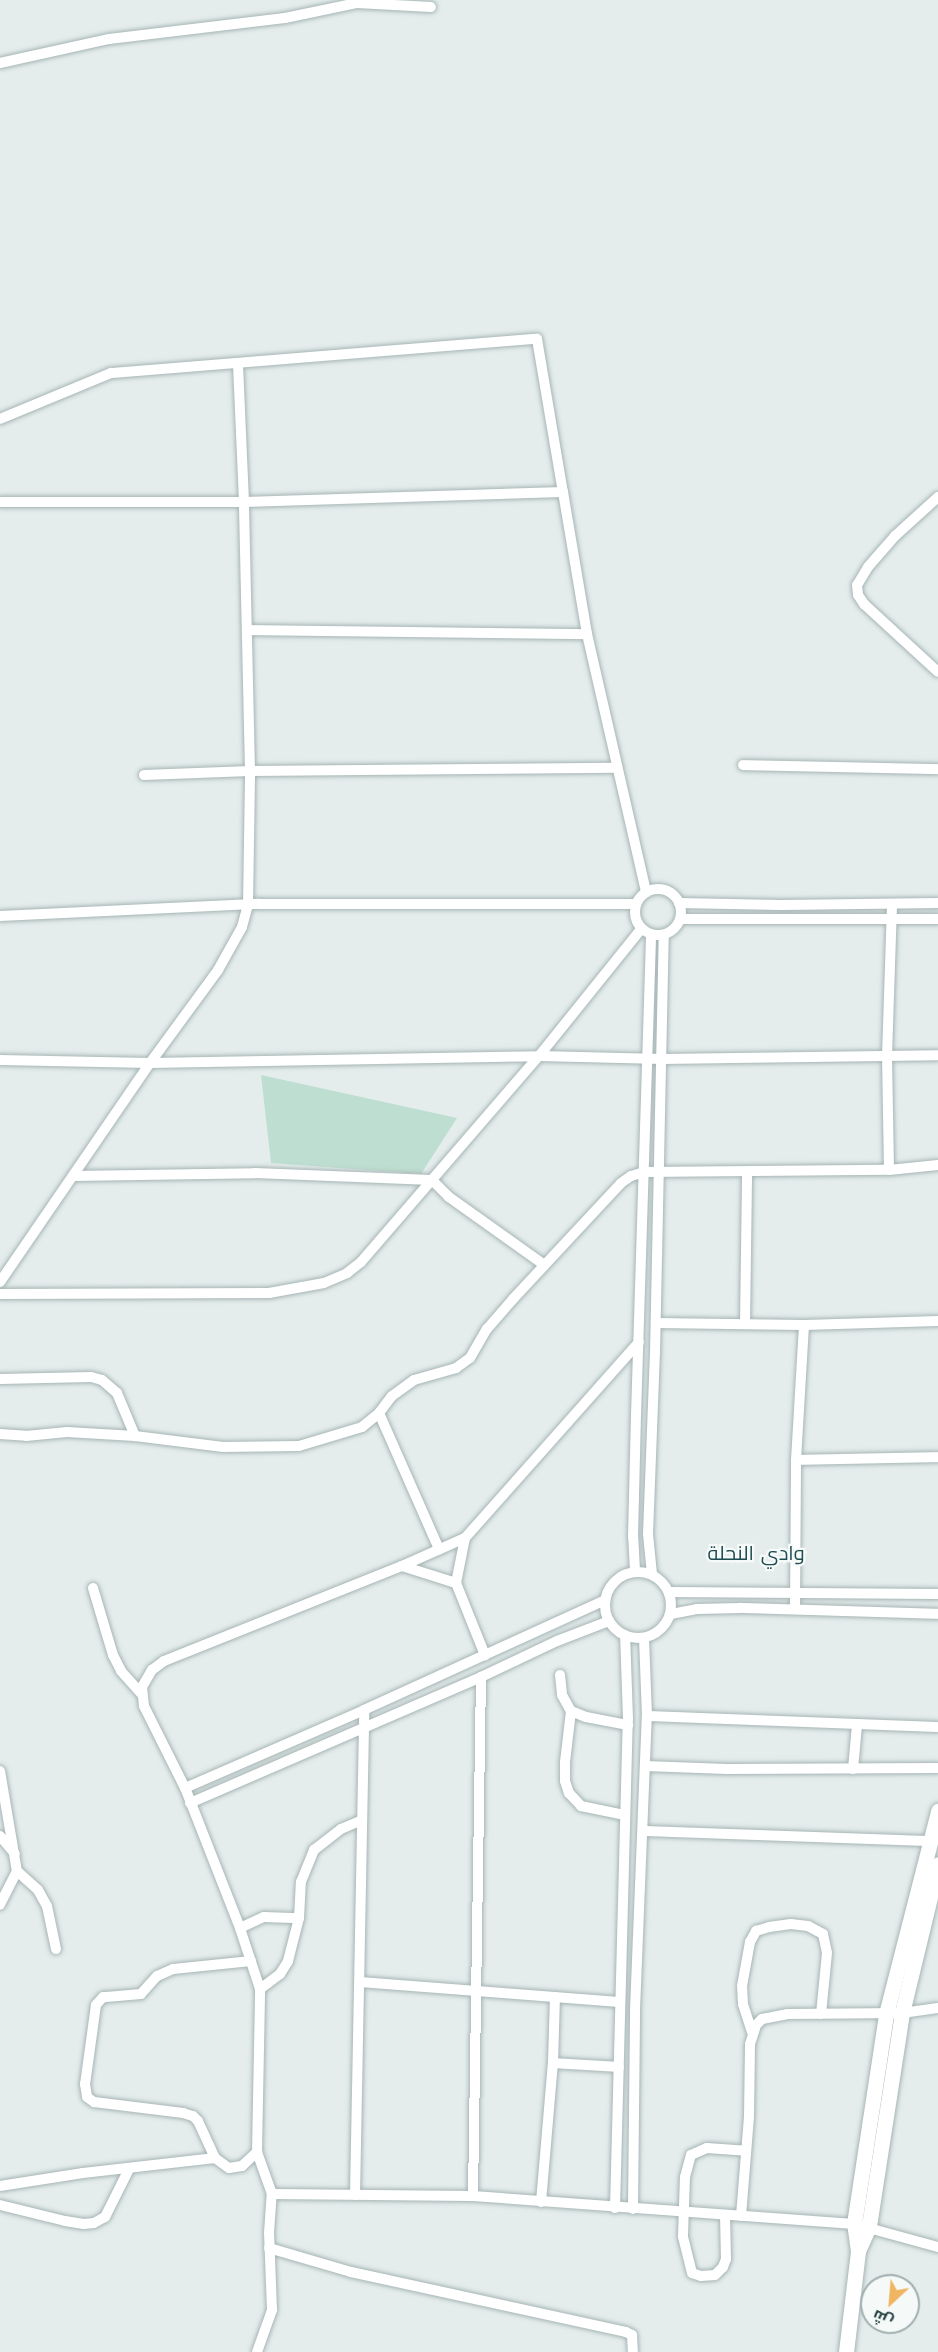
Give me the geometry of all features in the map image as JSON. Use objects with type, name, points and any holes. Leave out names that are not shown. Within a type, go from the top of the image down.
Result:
[{"type":"main road","points":[[862,2225],[886,2014],[938,1811]]},
{"type":"main road","points":[[846,2352],[862,2225],[902,2013],[938,1864]]},
{"type":"street","points":[[0,63],[109,39],[285,18],[357,2],[431,7]]},
{"type":"street","points":[[0,419],[111,373],[537,339],[587,634],[646,892]]},
{"type":"street","points":[[0,1282],[233,946],[242,927],[248,904],[250,771],[244,502],[238,363]]},
{"type":"street","points":[[0,502],[244,502],[563,492]]},
{"type":"street","points":[[938,497],[895,536],[868,567],[857,585],[858,595],[864,604],[938,672]]},
{"type":"street","points":[[247,630],[587,634]]},
{"type":"street","points":[[743,765],[938,769]]},
{"type":"street","points":[[144,775],[250,771],[616,768]]},
{"type":"street","points":[[661,890],[669,892],[679,903],[680,919],[671,932],[664,935],[646,931],[636,921],[636,904],[646,892],[661,890]]},
{"type":"street","points":[[679,903],[781,905],[938,903]]},
{"type":"street","points":[[0,916],[248,904],[636,904]]},
{"type":"street","points":[[890,1170],[887,1056],[892,904]]},
{"type":"street","points":[[780,920],[781,905]]},
{"type":"street","points":[[680,919],[938,919]]},
{"type":"street","points":[[0,1294],[269,1293],[324,1283],[347,1273],[361,1262],[646,931]]},
{"type":"street","points":[[635,1571],[633,1537],[644,1172],[646,931]]},
{"type":"street","points":[[651,1574],[648,1534],[656,1323],[664,935]]},
{"type":"street","points":[[0,1060],[150,1063],[539,1056],[662,1059],[938,1055]]},
{"type":"street","points":[[0,1434],[26,1436],[67,1432],[135,1436],[223,1447],[299,1446],[362,1427],[379,1413],[392,1396],[414,1380],[456,1368],[470,1358],[487,1329],[543,1264],[621,1182],[644,1172],[747,1173],[890,1170],[938,1165]]},
{"type":"street","points":[[73,1176],[255,1173],[432,1180],[449,1197],[543,1264]]},
{"type":"street","points":[[745,1323],[747,1173]]},
{"type":"street","points":[[656,1323],[804,1325],[938,1321]]},
{"type":"street","points":[[795,1609],[796,1460],[804,1325]]},
{"type":"street","points":[[141,1693],[152,1670],[164,1661],[402,1566],[465,1538],[639,1342]]},
{"type":"street","points":[[0,1379],[91,1377],[102,1380],[117,1393],[135,1436]]},
{"type":"street","points":[[379,1413],[440,1549]]},
{"type":"street","points":[[796,1460],[938,1457]]},
{"type":"street","points":[[465,1538],[456,1583],[485,1655]]},
{"type":"street","points":[[402,1566],[456,1583]]},
{"type":"street","points":[[635,1571],[651,1574],[662,1581],[669,1592],[671,1614],[661,1629],[644,1638],[625,1635],[609,1621],[605,1600],[615,1580],[635,1571]]},
{"type":"street","points":[[93,1588],[113,1655],[121,1671],[141,1693],[149,1716],[184,1788],[240,1928],[260,1989],[257,2152],[272,2194],[269,2248],[272,2310],[257,2352]]},
{"type":"street","points":[[669,1592],[938,1594]]},
{"type":"street","points":[[184,1788],[364,1710],[605,1600]]},
{"type":"street","points":[[671,1614],[697,1609],[795,1609],[938,1614]]},
{"type":"street","points":[[190,1803],[481,1677],[556,1641],[609,1621]]},
{"type":"street","points":[[615,2208],[628,1725],[625,1635]]},
{"type":"street","points":[[633,2210],[635,2010],[647,1716],[644,1638]]},
{"type":"street","points":[[560,1675],[565,1705],[571,1711],[628,1725]]},
{"type":"street","points":[[626,1675],[645,1676]]},
{"type":"street","points":[[473,2196],[478,1991],[481,1677]]},
{"type":"street","points":[[355,2195],[364,1710]]},
{"type":"street","points":[[571,1711],[565,1762],[565,1781],[569,1793],[581,1806],[625,1815]]},
{"type":"street","points":[[647,1716],[938,1727]]},
{"type":"street","points":[[854,1769],[857,1725]]},
{"type":"street","points":[[645,1766],[938,1768]]},
{"type":"street","points":[[0,1771],[17,1871],[0,1905]]},
{"type":"street","points":[[260,1989],[280,1974],[288,1961],[300,1918],[301,1882],[314,1850],[341,1829],[362,1820]]},
{"type":"street","points":[[643,1831],[929,1841]]},
{"type":"street","points":[[0,1836],[15,1854]]},
{"type":"street","points":[[17,1871],[38,1890],[46,1906],[56,1949]]},
{"type":"street","points":[[240,1928],[264,1917],[300,1918]]},
{"type":"street","points":[[741,2216],[752,2032],[743,2004],[742,1986],[750,1942],[756,1931],[790,1924],[808,1926],[823,1934],[827,1953],[821,2014]]},
{"type":"street","points":[[251,1961],[173,1969],[157,1976],[141,1994],[108,1995],[96,2005],[85,2084],[87,2097],[101,2104],[193,2116],[198,2121],[215,2158],[233,2169],[242,2166],[257,2152]]},
{"type":"street","points":[[360,1982],[619,2002]]},
{"type":"street","points":[[541,2202],[555,1997]]},
{"type":"street","points":[[752,2032],[762,2019],[786,2014],[886,2014],[938,2008]]},
{"type":"street","points":[[552,2063],[619,2067]]},
{"type":"street","points":[[725,2215],[726,2259],[715,2275],[701,2276],[692,2272],[686,2256],[683,2236],[685,2177],[691,2155],[708,2148],[746,2151]]},
{"type":"street","points":[[0,2186],[83,2173],[215,2158]]},
{"type":"street","points":[[0,2205],[64,2221],[94,2223],[105,2217],[129,2169]]},
{"type":"street","points":[[272,2194],[473,2196],[633,2210],[862,2225],[938,2247]]},
{"type":"street","points":[[269,2248],[351,2272],[626,2332],[632,2335],[633,2352]]},
{"type":"green space","points":[[261,1075],[457,1118],[421,1174],[271,1163]]},
{"type":"district","name":"وادي النحلة","points":[[756,1553]]}]
